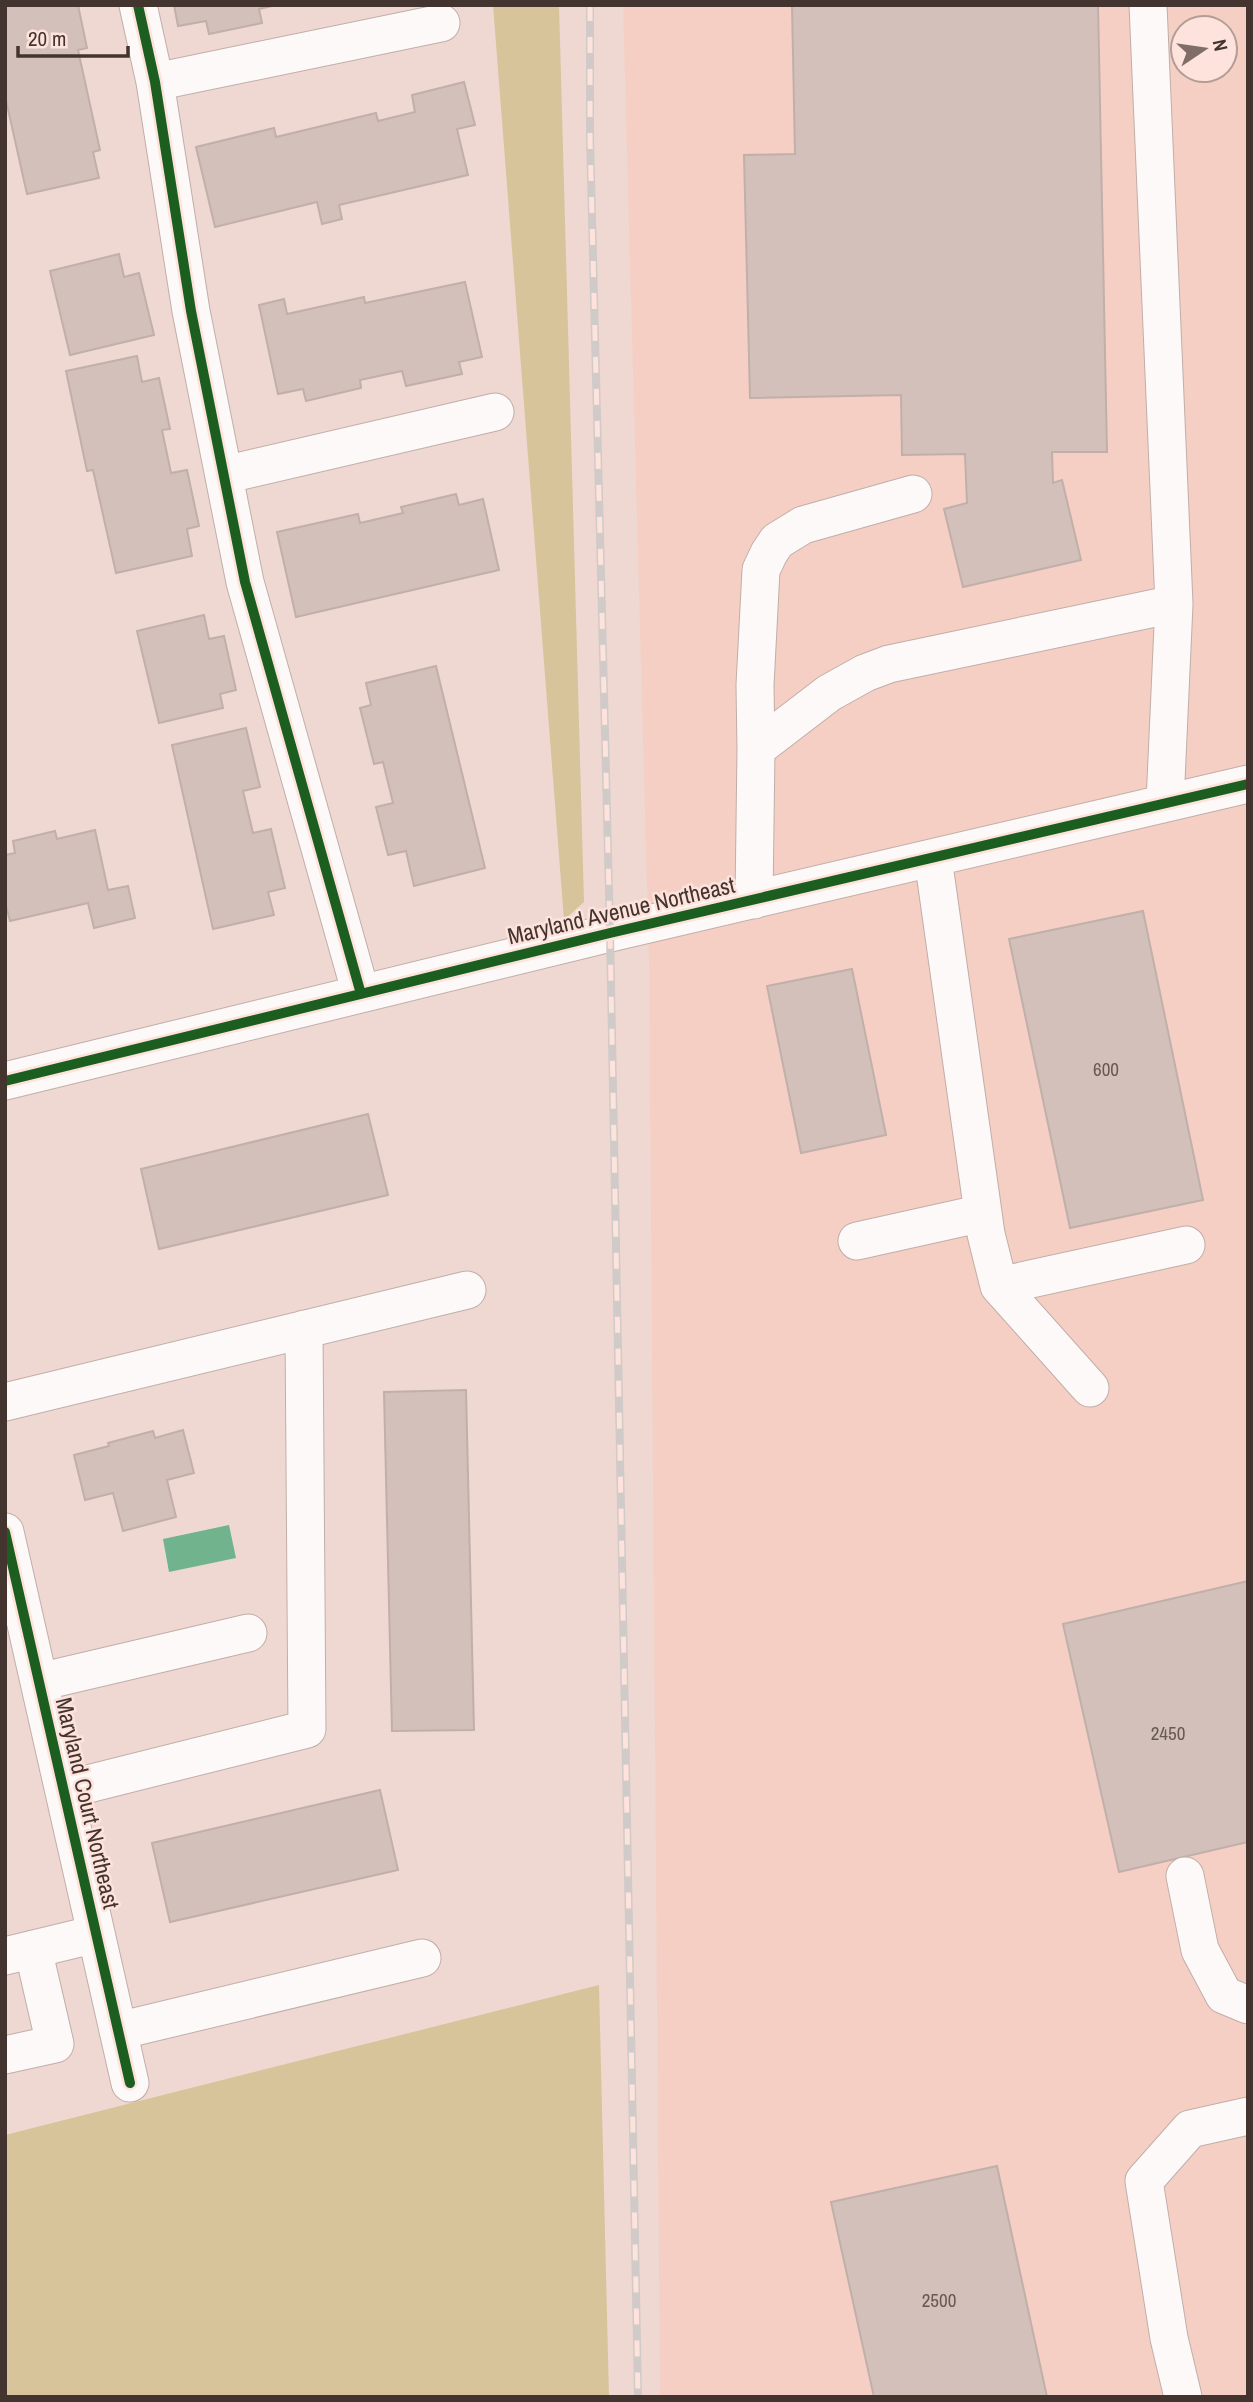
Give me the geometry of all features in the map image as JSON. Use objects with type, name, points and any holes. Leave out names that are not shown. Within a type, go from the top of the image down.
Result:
[{"type":"street","points":[[138,5],[155,82],[191,311],[245,582],[361,994]]},
{"type":"street","points":[[1148,5],[1174,604],[1165,803]]},
{"type":"street","points":[[155,82],[441,23]]},
{"type":"street","points":[[224,474],[495,412]]},
{"type":"street","points":[[754,900],[755,685],[761,570],[777,541],[803,525],[913,494]]},
{"type":"street","points":[[756,749],[829,693],[865,673],[889,664],[1174,604]]},
{"type":"street","name":"Maryland Avenue Northeast","points":[[5,1081],[1248,784]]},
{"type":"street","points":[[933,858],[983,1213],[999,1286],[1090,1388]]},
{"type":"street","points":[[857,1241],[983,1213]]},
{"type":"street","points":[[999,1286],[1186,1245]]},
{"type":"street","points":[[5,1402],[467,1290]]},
{"type":"street","points":[[64,1790],[307,1729],[304,1329]]},
{"type":"street","name":"Maryland Court Northeast","points":[[5,1532],[130,2083]]},
{"type":"street","points":[[39,1682],[248,1633]]},
{"type":"street","points":[[1185,1877],[1200,1950],[1223,1995],[1248,2005]]},
{"type":"street","points":[[5,2055],[55,2044],[19,1952],[96,1934]]},
{"type":"street","points":[[118,2031],[422,1958]]},
{"type":"street","points":[[1183,2397],[1169,2338],[1143,2181],[1190,2129],[1248,2116]]},
{"type":"shaded area","points":[[493,5],[559,5],[584,902],[564,920]]},
{"type":"shaded area","points":[[623,5],[1248,5],[1248,2397],[660,2397],[649,960]]},
{"type":"shaded area","points":[[229,1525],[236,1558],[169,1572],[163,1539]]},
{"type":"shaded area","points":[[599,1985],[609,2397],[5,2397],[5,2135]]},
{"type":"building","points":[[5,5],[78,5],[87,48],[78,50],[100,150],[93,152],[99,178],[27,194],[5,96]]},
{"type":"building","points":[[174,5],[276,5],[259,9],[262,23],[209,34],[206,21],[178,26]]},
{"type":"building","points":[[792,5],[1098,5],[1107,452],[1052,452],[1053,483],[1062,480],[1081,560],[963,587],[944,509],[967,503],[965,454],[902,455],[901,395],[750,398],[744,155],[795,154]]},
{"type":"building","points":[[464,82],[475,125],[457,129],[468,175],[339,205],[342,219],[322,224],[317,202],[215,227],[196,147],[274,128],[276,137],[376,113],[378,121],[415,112],[412,95]]},
{"type":"building","points":[[119,254],[124,277],[139,273],[154,335],[70,355],[50,271]]},
{"type":"building","points":[[465,282],[482,357],[459,362],[462,374],[406,386],[402,371],[360,380],[361,388],[306,401],[303,389],[278,394],[259,305],[284,299],[287,314],[364,297],[365,303]]},
{"type":"building","points":[[137,356],[142,382],[159,378],[170,429],[162,430],[171,473],[187,470],[199,526],[187,529],[192,556],[116,573],[93,470],[87,471],[66,371]]},
{"type":"building","points":[[456,494],[459,505],[483,499],[499,570],[296,617],[277,532],[358,514],[360,523],[403,513],[401,507]]},
{"type":"building","points":[[204,615],[209,639],[224,636],[236,690],[220,694],[223,708],[159,723],[137,631]]},
{"type":"building","points":[[436,666],[485,868],[414,886],[406,851],[388,855],[376,807],[393,803],[383,762],[374,764],[360,708],[371,705],[366,683]]},
{"type":"building","points":[[246,728],[260,787],[243,791],[253,833],[271,829],[285,888],[268,892],[274,915],[213,929],[172,745]]},
{"type":"building","points":[[95,830],[108,890],[128,886],[135,918],[94,928],[88,903],[10,921],[5,902],[5,855],[15,853],[13,841],[55,831],[57,839]]},
{"type":"building","points":[[1143,911],[1203,1200],[1070,1228],[1009,939]]},
{"type":"building","points":[[852,969],[886,1135],[801,1153],[767,986]]},
{"type":"building","points":[[368,1114],[388,1195],[159,1249],[141,1169]]},
{"type":"building","points":[[466,1390],[474,1730],[392,1731],[384,1392]]},
{"type":"building","points":[[183,1430],[194,1473],[167,1480],[176,1517],[123,1531],[113,1493],[85,1500],[74,1455],[153,1431],[155,1438]]},
{"type":"building","points":[[1248,1581],[1248,1842],[1119,1872],[1063,1624]]},
{"type":"building","points":[[380,1790],[398,1870],[170,1922],[152,1843]]},
{"type":"building","points":[[997,2166],[1047,2397],[874,2397],[831,2202]]},
{"type":"railway","points":[[590,5],[590,137],[610,933],[638,2397]]},
{"type":"cycle path","points":[[138,5],[155,82],[191,311],[245,582],[361,994]]},
{"type":"cycle path","points":[[5,1081],[610,933],[1248,784]]},
{"type":"cycle path","points":[[5,1532],[130,2083]]}]
